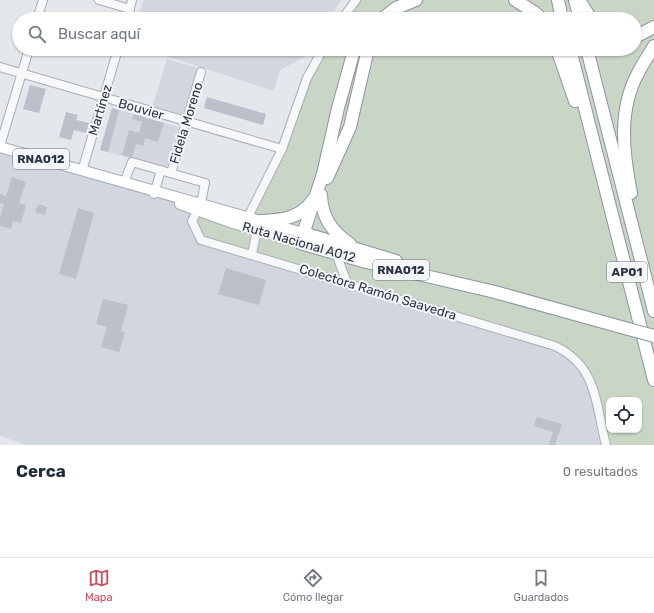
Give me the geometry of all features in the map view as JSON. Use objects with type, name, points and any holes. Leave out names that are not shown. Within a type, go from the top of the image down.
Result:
[{"type":"highway","points":[[391,12],[396,8],[416,0]]},
{"type":"highway","points":[[515,0],[534,12]]},
{"type":"highway","points":[[558,0],[561,12]]},
{"type":"highway","points":[[575,0],[578,12]]},
{"type":"highway","points":[[579,0],[587,12]]},
{"type":"highway","points":[[642,32],[654,27]]},
{"type":"highway","points":[[642,263],[638,230],[624,152],[623,130],[629,98],[638,73],[654,46]]},
{"type":"highway","points":[[336,156],[348,103],[354,56]]},
{"type":"highway","points":[[305,239],[318,195],[329,142],[354,56]]},
{"type":"highway","points":[[329,142],[348,103],[365,56]]},
{"type":"highway","points":[[259,225],[294,217],[309,206],[318,195],[350,127],[366,56]]},
{"type":"highway","points":[[559,56],[593,155],[599,164]]},
{"type":"highway","name":"AP01","points":[[572,56],[654,380]]},
{"type":"highway","name":"AP01","points":[[589,56],[654,311]]},
{"type":"highway","name":"RNA012","points":[[318,195],[324,218],[342,238],[357,249]]},
{"type":"highway","name":"Ruta Nacional A012","points":[[305,239],[357,249],[495,292]]},
{"type":"highway","name":"Ruta Nacional A012","points":[[305,239],[336,253],[495,292],[654,336]]},
{"type":"main road","name":"Ruta Nacional A012","points":[[0,147],[155,192],[305,239]]},
{"type":"main road","name":"Ruta Nacional A012","points":[[200,207],[248,217],[259,225]]},
{"type":"street","points":[[39,12],[43,0]]},
{"type":"street","points":[[99,0],[130,9]]},
{"type":"street","points":[[129,12],[132,0]]},
{"type":"street","points":[[347,12],[356,0]]},
{"type":"street","points":[[0,147],[27,56]]},
{"type":"street","name":"Martínez","points":[[82,171],[116,56]]},
{"type":"street","points":[[248,217],[282,149],[307,78],[319,56]]},
{"type":"street","name":"Bouvier","points":[[0,67],[282,149]]},
{"type":"street","name":"Fidela Moreno","points":[[171,173],[201,72]]},
{"type":"street","points":[[127,184],[132,162],[205,183],[200,207]]},
{"type":"street","points":[[155,192],[161,170]]},
{"type":"street","name":"Colectora Ramón Saavedra","points":[[200,207],[192,221],[202,240],[555,346],[569,353],[581,365],[591,382],[604,443]]},
{"type":"street","points":[[252,254],[259,225]]},
{"type":"street","points":[[336,253],[347,283]]},
{"type":"shaded area","points":[[143,0],[341,0],[334,12],[140,12]]},
{"type":"shaded area","points":[[166,56],[305,56],[280,70],[274,91]]},
{"type":"shaded area","points":[[167,59],[197,68],[182,117],[152,108]]},
{"type":"shaded area","points":[[112,108],[178,127],[167,168],[100,150]]},
{"type":"shaded area","points":[[0,147],[155,190],[569,353],[591,382],[603,445],[27,445],[0,436]]},
{"type":"green space","points":[[356,0],[654,0],[654,445],[606,445],[591,382],[569,353],[201,240],[192,221],[198,210],[248,217],[320,56],[642,56],[642,12],[347,12]]},
{"type":"building","points":[[30,85],[46,89],[39,113],[23,109]]},
{"type":"building","points":[[207,97],[266,114],[263,125],[204,108]]},
{"type":"building","points":[[112,108],[119,111],[108,152],[100,150]]},
{"type":"building","points":[[66,112],[78,115],[76,120],[89,123],[86,133],[74,130],[71,140],[59,137]]},
{"type":"building","points":[[134,114],[164,123],[158,142],[145,138],[143,146],[136,144],[132,157],[129,157],[122,155],[129,130],[139,133],[142,122],[132,119]]},
{"type":"building","points":[[12,177],[26,182],[19,203],[26,205],[21,223],[13,221],[11,229],[0,226],[0,217],[4,204],[0,203],[0,194],[6,196]]},
{"type":"building","points":[[38,204],[47,207],[45,215],[35,212]]},
{"type":"building","points":[[78,208],[94,213],[76,279],[59,274]]},
{"type":"building","points":[[226,268],[266,280],[259,305],[218,294]]},
{"type":"building","points":[[103,299],[128,305],[121,331],[125,332],[119,352],[101,347],[107,327],[96,324]]},
{"type":"building","points":[[537,417],[562,424],[555,445],[549,445],[553,432],[534,426]]},
{"type":"tunnel","points":[[347,107],[349,98]]}]
